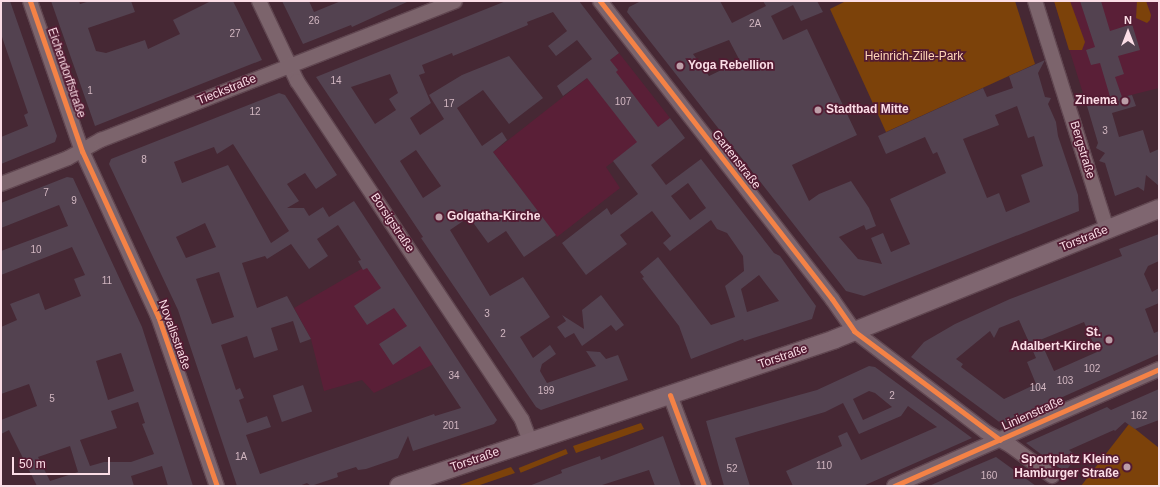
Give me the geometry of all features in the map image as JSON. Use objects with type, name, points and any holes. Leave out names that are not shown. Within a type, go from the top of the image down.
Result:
[{"type":"main road","name":"Torstraße","points":[[399,486],[670,395],[854,331],[1107,229],[1159,210]]},
{"type":"street","name":"Eichendorffstraße","points":[[30,1],[82,151]]},
{"type":"street","name":"Borsigstraße","points":[[259,1],[297,81],[522,420],[530,441]]},
{"type":"street","name":"Tieckstraße","points":[[1,184],[82,151],[98,141],[455,1]]},
{"type":"street","name":"Gartenstraße","points":[[600,1],[832,299],[854,331],[1000,440],[1052,476]]},
{"type":"street","name":"Bergstraße","points":[[1035,1],[1107,229]]},
{"type":"street","name":"Novalisstraße","points":[[82,151],[158,316],[217,486]]},
{"type":"street","name":"Linienstraße","points":[[894,486],[1159,370]]},
{"type":"street","points":[[670,395],[704,486]]},
{"type":"shaded area","points":[[1054,1],[1159,1],[1159,88],[1087,106]]},
{"type":"shaded area","points":[[619,53],[670,118],[606,167],[620,188],[557,237],[493,152]]},
{"type":"shaded area","points":[[387,254],[452,352],[432,365],[374,393],[362,380],[324,391],[311,339],[294,308]]},
{"type":"green space","name":"Heinrich-Zille-Park","points":[[846,1],[1015,1],[1035,64],[886,132],[830,9]]},
{"type":"green space","points":[[1054,1],[1070,1],[1085,42],[1082,50],[1069,50]]},
{"type":"green space","points":[[1137,1],[1146,1],[1151,15],[1150,20],[1147,23],[1136,18]]},
{"type":"green space","points":[[641,423],[644,429],[576,453],[573,446]]},
{"type":"green space","name":"Sportplatz Kleine Hamburger Straße","points":[[1129,424],[1159,448],[1159,486],[1081,486]]},
{"type":"green space","points":[[566,449],[568,454],[521,473],[519,468]]},
{"type":"green space","points":[[511,467],[515,473],[477,486],[457,486]]},
{"type":"building","points":[[1,1],[10,1],[57,136],[55,142],[1,164],[1,137],[28,126],[24,115],[28,113],[1,34]]},
{"type":"building","points":[[51,1],[79,1],[80,4],[90,1],[131,1],[135,12],[88,28],[96,51],[106,53],[145,40],[148,49],[180,34],[173,20],[211,1],[233,1],[262,60],[95,126]]},
{"type":"building","points":[[282,1],[309,1],[314,12],[341,1],[407,2],[352,27],[351,25],[303,44]]},
{"type":"building","points":[[506,1],[579,1],[619,53],[610,60],[618,70],[616,72],[658,127],[670,118],[685,138],[651,165],[666,185],[701,159],[774,253],[780,256],[816,306],[812,319],[744,341],[743,339],[691,359],[679,326],[642,278],[644,277],[640,272],[658,257],[711,325],[735,317],[725,286],[744,271],[743,256],[727,233],[717,229],[711,220],[670,251],[663,243],[671,236],[652,211],[620,235],[627,244],[586,275],[562,243],[607,208],[611,215],[638,194],[613,161],[637,142],[587,78],[563,96],[557,86],[592,59],[577,40],[556,56],[548,46],[567,31],[553,12],[527,22],[528,25],[453,56],[452,53],[422,65],[425,73],[419,75],[431,103],[410,118],[420,135],[444,119],[429,95],[462,75],[509,56],[543,98],[509,124],[483,90],[457,108],[482,146],[502,132],[507,140],[493,152],[556,235],[524,257],[506,231],[488,243],[469,217],[450,230],[490,296],[523,277],[550,317],[520,337],[533,358],[550,345],[556,354],[542,364],[540,371],[547,383],[596,366],[586,351],[600,352],[606,359],[618,355],[628,380],[541,410],[536,407],[421,238],[423,237],[316,77]],"holes":[[[390,74],[398,93],[389,99],[396,110],[375,124],[351,87]],[[416,150],[441,186],[423,198],[400,161]],[[688,183],[706,208],[690,220],[671,196]],[[759,275],[779,301],[747,312],[741,289]]]},
{"type":"building","points":[[641,1],[720,1],[732,23],[766,6],[763,1],[817,1],[823,12],[801,21],[793,5],[771,16],[783,40],[807,29],[857,135],[792,165],[809,201],[819,194],[851,181],[869,208],[876,226],[866,230],[864,225],[839,237],[858,259],[882,264],[871,238],[883,233],[891,252],[910,244],[890,199],[946,173],[937,152],[933,154],[925,137],[886,154],[878,136],[983,88],[987,97],[1013,88],[1009,76],[1045,60],[1038,73],[1045,97],[1051,98],[1048,104],[1056,122],[1058,136],[1078,195],[1079,211],[864,296],[846,291],[627,12],[629,7]],"holes":[[[729,40],[740,61],[709,76],[693,54]],[[1017,106],[1028,138],[1034,136],[1043,166],[1021,175],[1030,202],[1006,212],[999,193],[987,198],[963,139],[999,125],[995,115]]]},
{"type":"building","points":[[1080,1],[1101,1],[1110,31],[1132,24],[1140,50],[1118,56],[1124,74],[1115,77],[1122,97],[1132,95],[1136,106],[1112,113],[1119,137],[1143,130],[1150,153],[1159,149],[1159,186],[1146,175],[1144,191],[1138,187],[1115,196],[1105,163],[1099,161],[1105,153],[1096,148],[1098,143],[1087,106],[1111,100],[1100,63],[1091,65],[1086,50],[1095,47]]},
{"type":"building","points":[[279,93],[285,95],[337,175],[316,189],[305,173],[287,184],[299,201],[287,208],[304,208],[309,216],[323,207],[329,217],[354,201],[497,420],[494,424],[413,451],[408,436],[398,458],[366,469],[358,470],[356,467],[337,473],[338,477],[311,486],[307,483],[299,486],[237,486],[178,310],[109,164],[111,159]],"holes":[[[233,144],[289,231],[271,243],[228,165],[182,183],[174,162],[214,147],[217,154]],[[205,223],[216,247],[186,258],[176,237]],[[338,225],[361,260],[358,261],[363,270],[367,268],[381,288],[354,306],[367,325],[394,308],[407,326],[379,344],[393,365],[420,346],[461,408],[435,416],[434,414],[260,474],[246,435],[271,427],[267,416],[247,423],[239,400],[244,398],[240,388],[236,390],[221,345],[247,336],[254,358],[278,350],[271,328],[293,321],[300,343],[311,339],[287,296],[257,308],[242,263],[265,256],[267,259],[291,244],[309,269],[328,256],[317,239]],[[219,272],[234,317],[212,324],[196,279]]]},
{"type":"building","points":[[67,177],[73,178],[142,327],[193,486],[168,486],[162,466],[131,476],[134,486],[37,486],[9,430],[1,434],[1,420],[37,406],[29,384],[1,394],[1,327],[17,320],[10,304],[39,293],[45,310],[81,296],[74,279],[85,275],[72,247],[1,275],[1,251],[68,226],[59,205],[1,228],[1,203]],"holes":[[[121,353],[134,391],[108,400],[96,361]],[[138,402],[145,423],[142,424],[154,454],[131,462],[104,462],[90,466],[80,440],[117,428],[111,411]],[[70,446],[78,472],[50,481],[38,457]]]},
{"type":"building","points":[[1159,234],[1159,261],[1148,266],[1144,274],[1152,292],[1159,288],[1159,303],[1145,309],[1154,333],[1159,331],[1159,354],[1002,424],[911,357],[924,342],[955,324],[1010,299],[1122,256],[1119,249]],"holes":[[[1019,320],[1036,358],[1027,362],[1036,384],[1004,399],[961,367],[963,364],[956,359],[990,331],[994,338],[999,328]],[[1084,322],[1097,352],[1054,371],[1040,340]]]},
{"type":"building","points":[[601,295],[624,325],[616,331],[611,325],[582,346],[574,333],[565,338],[557,327],[566,321],[562,315],[584,329],[582,310]]},
{"type":"building","points":[[869,366],[875,367],[972,438],[863,486],[793,486],[786,471],[842,446],[838,436],[847,432],[861,460],[937,427],[908,406],[901,416],[859,434],[843,403],[825,412],[735,438],[750,486],[724,486],[706,421],[817,390]],"holes":[[[869,391],[875,393],[892,407],[863,420],[853,399]]]},
{"type":"building","points":[[303,385],[312,411],[282,422],[273,395]]},
{"type":"building","points":[[1159,389],[1159,420],[1135,429],[1125,422],[1115,431],[1114,430],[1069,450],[1077,456],[1065,472],[1026,443],[1107,407],[1111,410]]},
{"type":"building","points":[[663,436],[681,486],[655,486],[649,470],[599,486],[529,486],[562,473],[561,470],[600,456],[601,460]]},
{"type":"building","points":[[996,457],[1036,486],[929,486],[970,468]]},
{"type":"cycle path","points":[[30,1],[82,151],[158,316],[217,486]]},
{"type":"cycle path","points":[[600,1],[832,299],[854,331],[1000,440]]},
{"type":"cycle path","points":[[894,486],[1159,369]]},
{"type":"cycle path","points":[[670,395],[704,486]]},
{"type":"place","name":"Yoga Rebellion","points":[[680,66]]},
{"type":"place","name":"Zinema","points":[[1125,101]]},
{"type":"place","name":"Stadtbad Mitte","points":[[818,110]]},
{"type":"place","name":"Golgatha-Kirche","points":[[439,217]]},
{"type":"place","name":"St. Adalbert-Kirche","points":[[1109,340]]},
{"type":"place","name":"Sportplatz Kleine Hamburger Straße","points":[[1127,467]]}]
